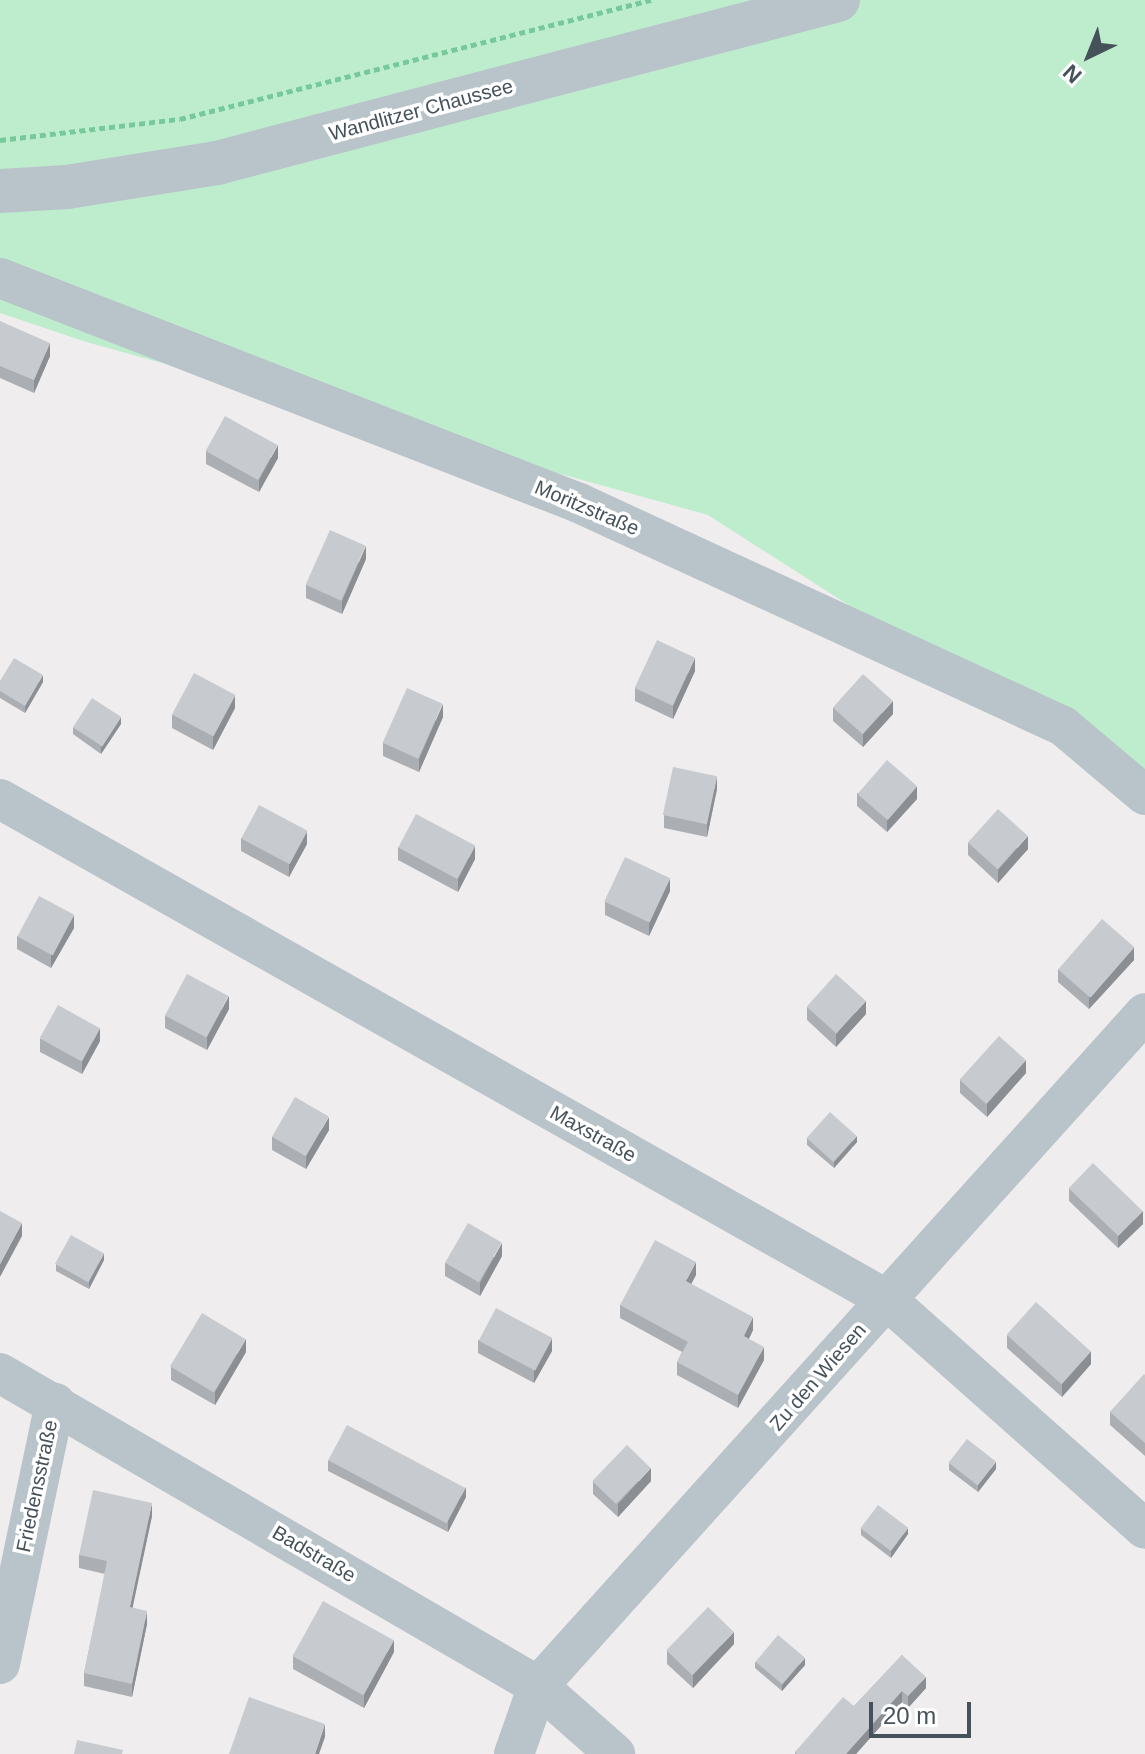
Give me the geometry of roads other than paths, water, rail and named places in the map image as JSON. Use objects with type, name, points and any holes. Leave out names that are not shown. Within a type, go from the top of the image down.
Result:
[{"type":"street","name":"Wandlitzer Chaussee","points":[[0,191],[67,187],[217,163],[838,0]]},
{"type":"street","name":"Moritzstraße","points":[[0,278],[579,503],[1063,726],[1145,795]]},
{"type":"street","name":"Maxstraße","points":[[0,799],[886,1299],[1145,1529]]},
{"type":"street","name":"Zu den Wiesen","points":[[514,1754],[538,1686],[1145,1013]]},
{"type":"street","name":"Badstraße","points":[[0,1373],[538,1686],[615,1754]]},
{"type":"street","name":"Friedensstraße","points":[[0,1664],[55,1403]]}]
